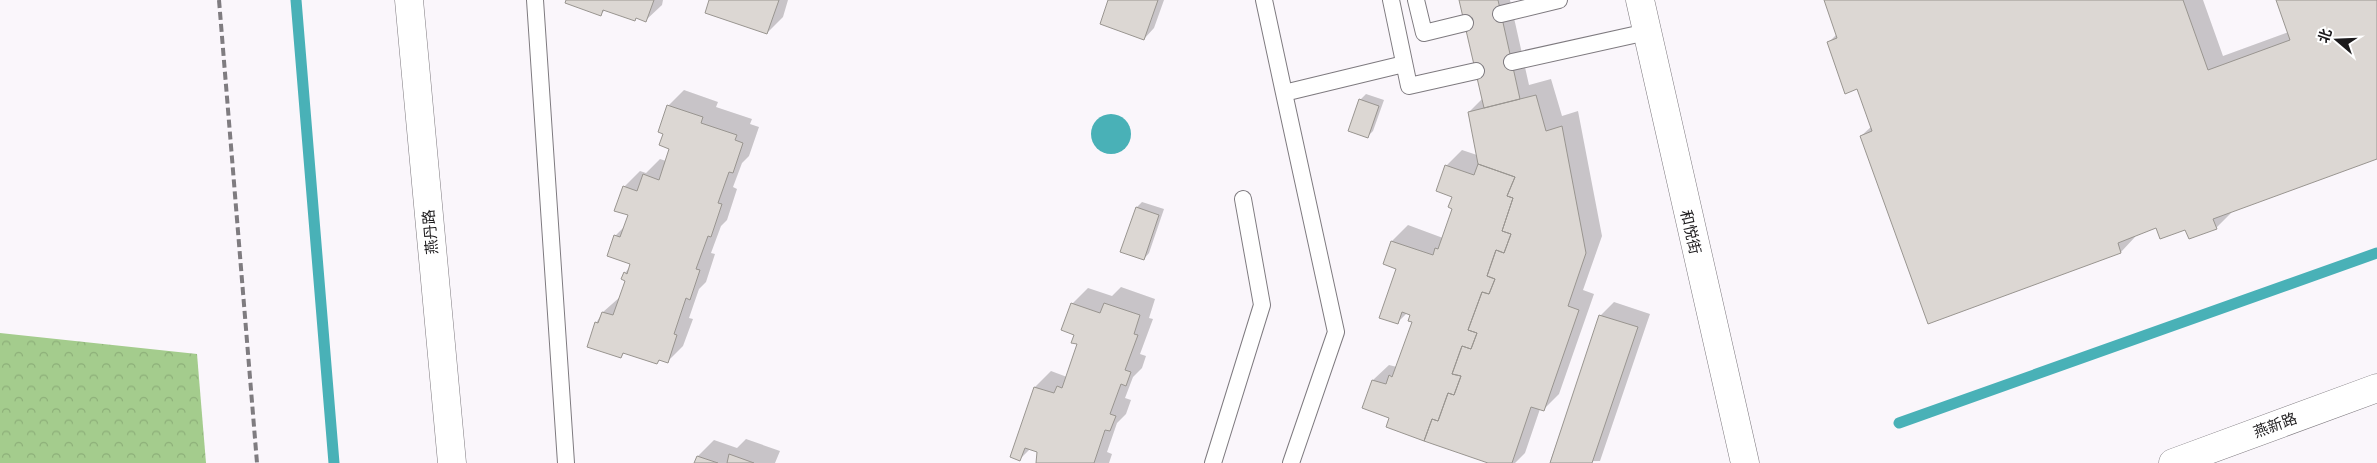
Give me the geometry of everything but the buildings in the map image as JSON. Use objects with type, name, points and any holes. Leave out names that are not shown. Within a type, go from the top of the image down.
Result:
[{"type":"street","name":"燕丹路","points":[[408,0],[452,463]]},
{"type":"street","name":"和悦街","points":[[1640,0],[1745,463]]},
{"type":"street","name":"燕新路","points":[[2173,463],[2377,388]]},
{"type":"lane","points":[[535,0],[566,463]]},
{"type":"lane","points":[[1264,0],[1336,332],[1290,463]]},
{"type":"lane","points":[[1391,0],[1409,86],[1476,71]]},
{"type":"lane","points":[[1416,0],[1424,32],[1465,23]]},
{"type":"lane","points":[[1501,14],[1559,0]]},
{"type":"lane","points":[[1512,62],[1647,32]]},
{"type":"lane","points":[[1284,94],[1404,64]]},
{"type":"lane","points":[[1213,463],[1262,305],[1243,198]]},
{"type":"green space","points":[[0,333],[197,354],[206,463],[0,463]]},
{"type":"water","points":[[1115,114],[1122,117],[1128,123],[1131,134],[1130,142],[1122,151],[1115,154],[1107,154],[1100,151],[1092,142],[1091,130],[1094,123],[1103,115]]},
{"type":"waterway","points":[[296,0],[334,463]]},
{"type":"waterway","points":[[1899,423],[2377,253]]},
{"type":"railway","points":[[219,0],[257,463]]}]
